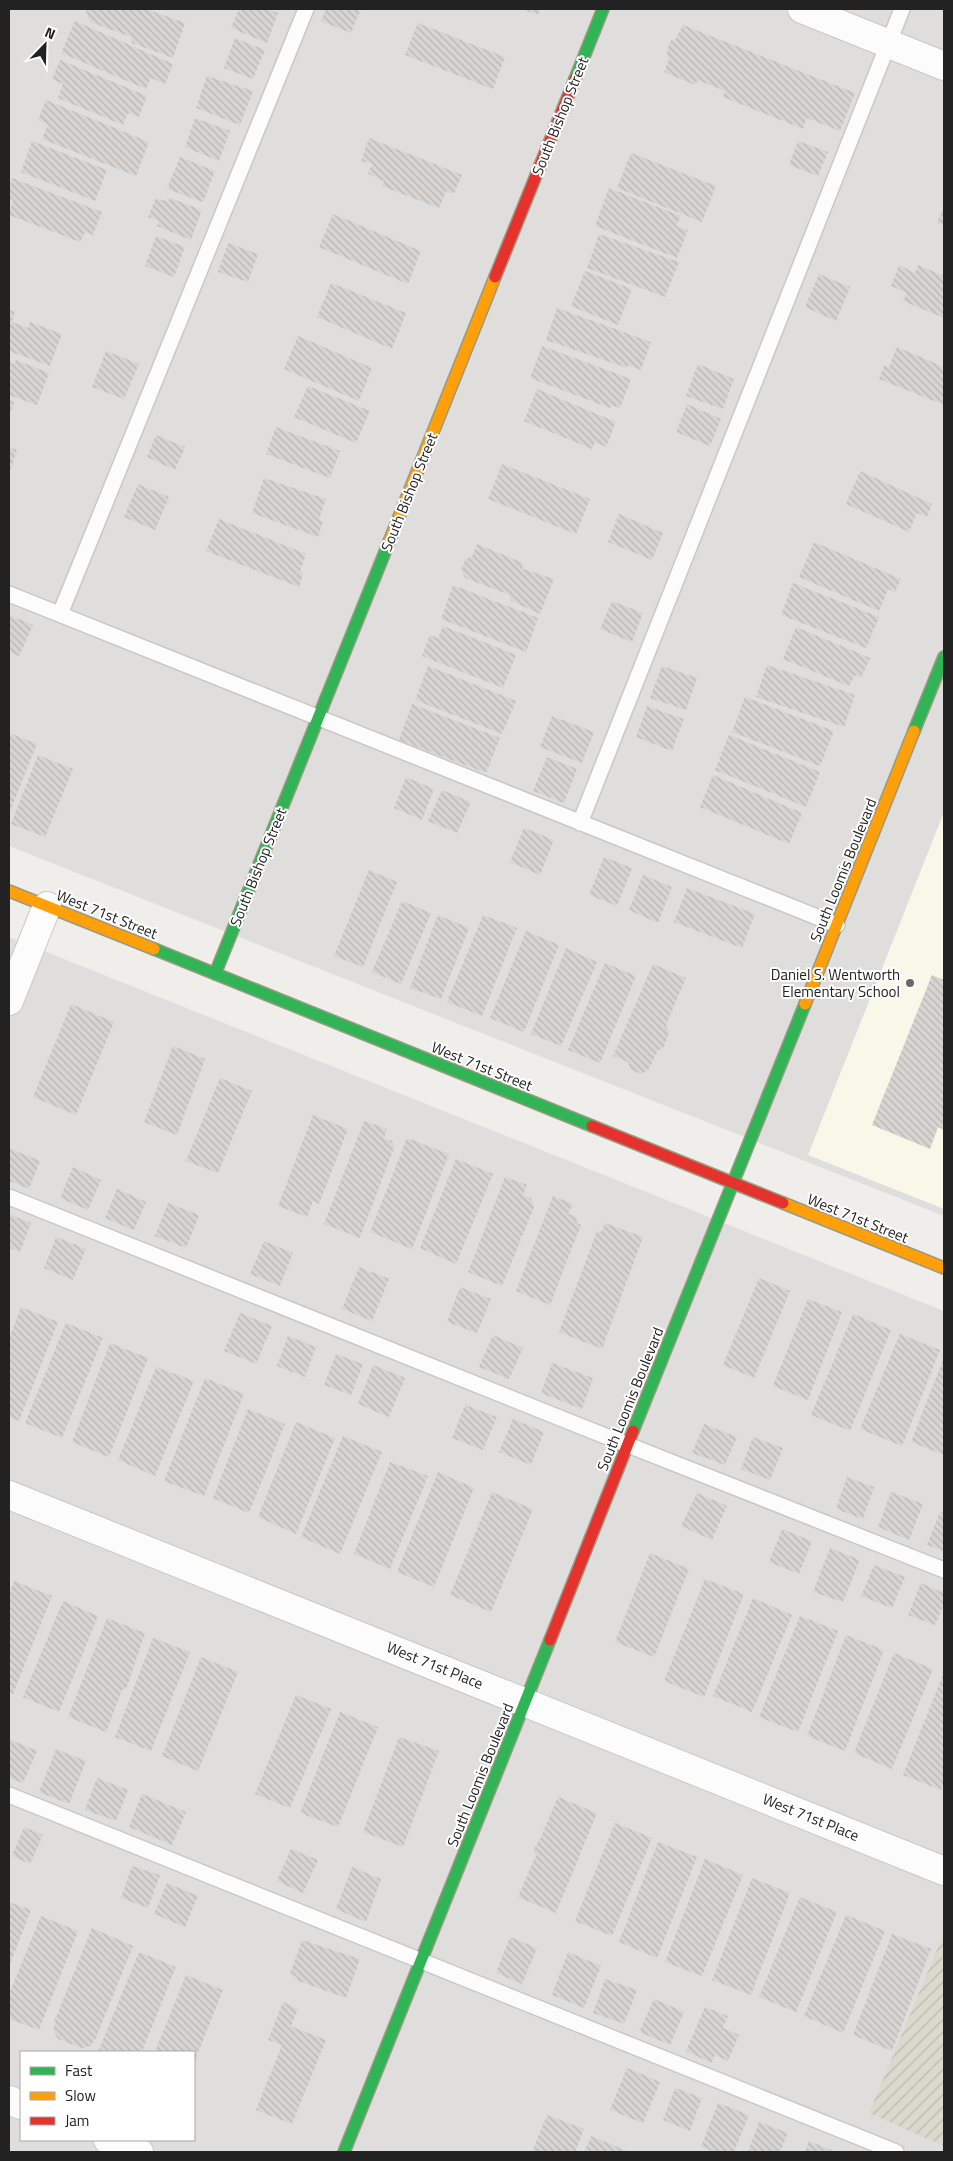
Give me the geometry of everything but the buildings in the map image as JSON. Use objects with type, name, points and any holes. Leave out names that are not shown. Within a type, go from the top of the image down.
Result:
[{"type":"street","name":"South Bishop Street","points":[[215,974],[603,9]]},
{"type":"street","points":[[802,9],[944,66]]},
{"type":"street","name":"South Loomis Boulevard","points":[[344,2152],[944,657]]},
{"type":"street","name":"West 71st Street","points":[[9,891],[944,1268]]},
{"type":"street","points":[[9,1001],[47,906]]},
{"type":"street","name":"West 71st Place","points":[[9,1495],[944,1871]]},
{"type":"street","points":[[111,2141],[139,2152]]},
{"type":"lane","points":[[60,614],[306,9]]},
{"type":"lane","points":[[580,823],[902,9]]},
{"type":"lane","points":[[9,594],[837,926]]},
{"type":"lane","points":[[9,1197],[628,1446],[944,1570]]},
{"type":"lane","points":[[9,1795],[896,2152]]},
{"type":"shaded area","points":[[9,9],[944,9],[944,1216],[9,846]]},
{"type":"shaded area","name":"Daniel S. Wentworth Elementary School","points":[[944,812],[944,1209],[808,1155]]},
{"type":"shaded area","points":[[9,937],[944,1311],[944,2152],[9,2152]]},
{"type":"shaded area","points":[[944,1933],[944,2146],[869,2113]]},
{"type":"traffic: fast","points":[[575,79],[603,9]]},
{"type":"traffic: fast","points":[[215,974],[389,542]]},
{"type":"traffic: fast","points":[[914,731],[944,657]]},
{"type":"traffic: fast","points":[[154,949],[592,1126]]},
{"type":"traffic: fast","points":[[633,1431],[805,1004]]},
{"type":"traffic: fast","points":[[344,2152],[550,1640]]},
{"type":"traffic: slow","points":[[389,542],[495,277]]},
{"type":"traffic: slow","points":[[805,1004],[914,731]]},
{"type":"traffic: slow","points":[[9,891],[154,949]]},
{"type":"traffic: slow","points":[[783,1203],[944,1268]]},
{"type":"traffic: jam","points":[[495,277],[575,79]]},
{"type":"traffic: jam","points":[[592,1126],[783,1203]]},
{"type":"traffic: jam","points":[[550,1640],[633,1431]]},
{"type":"place","name":"Daniel S. Wentworth Elementary School","points":[[910,983]]}]
